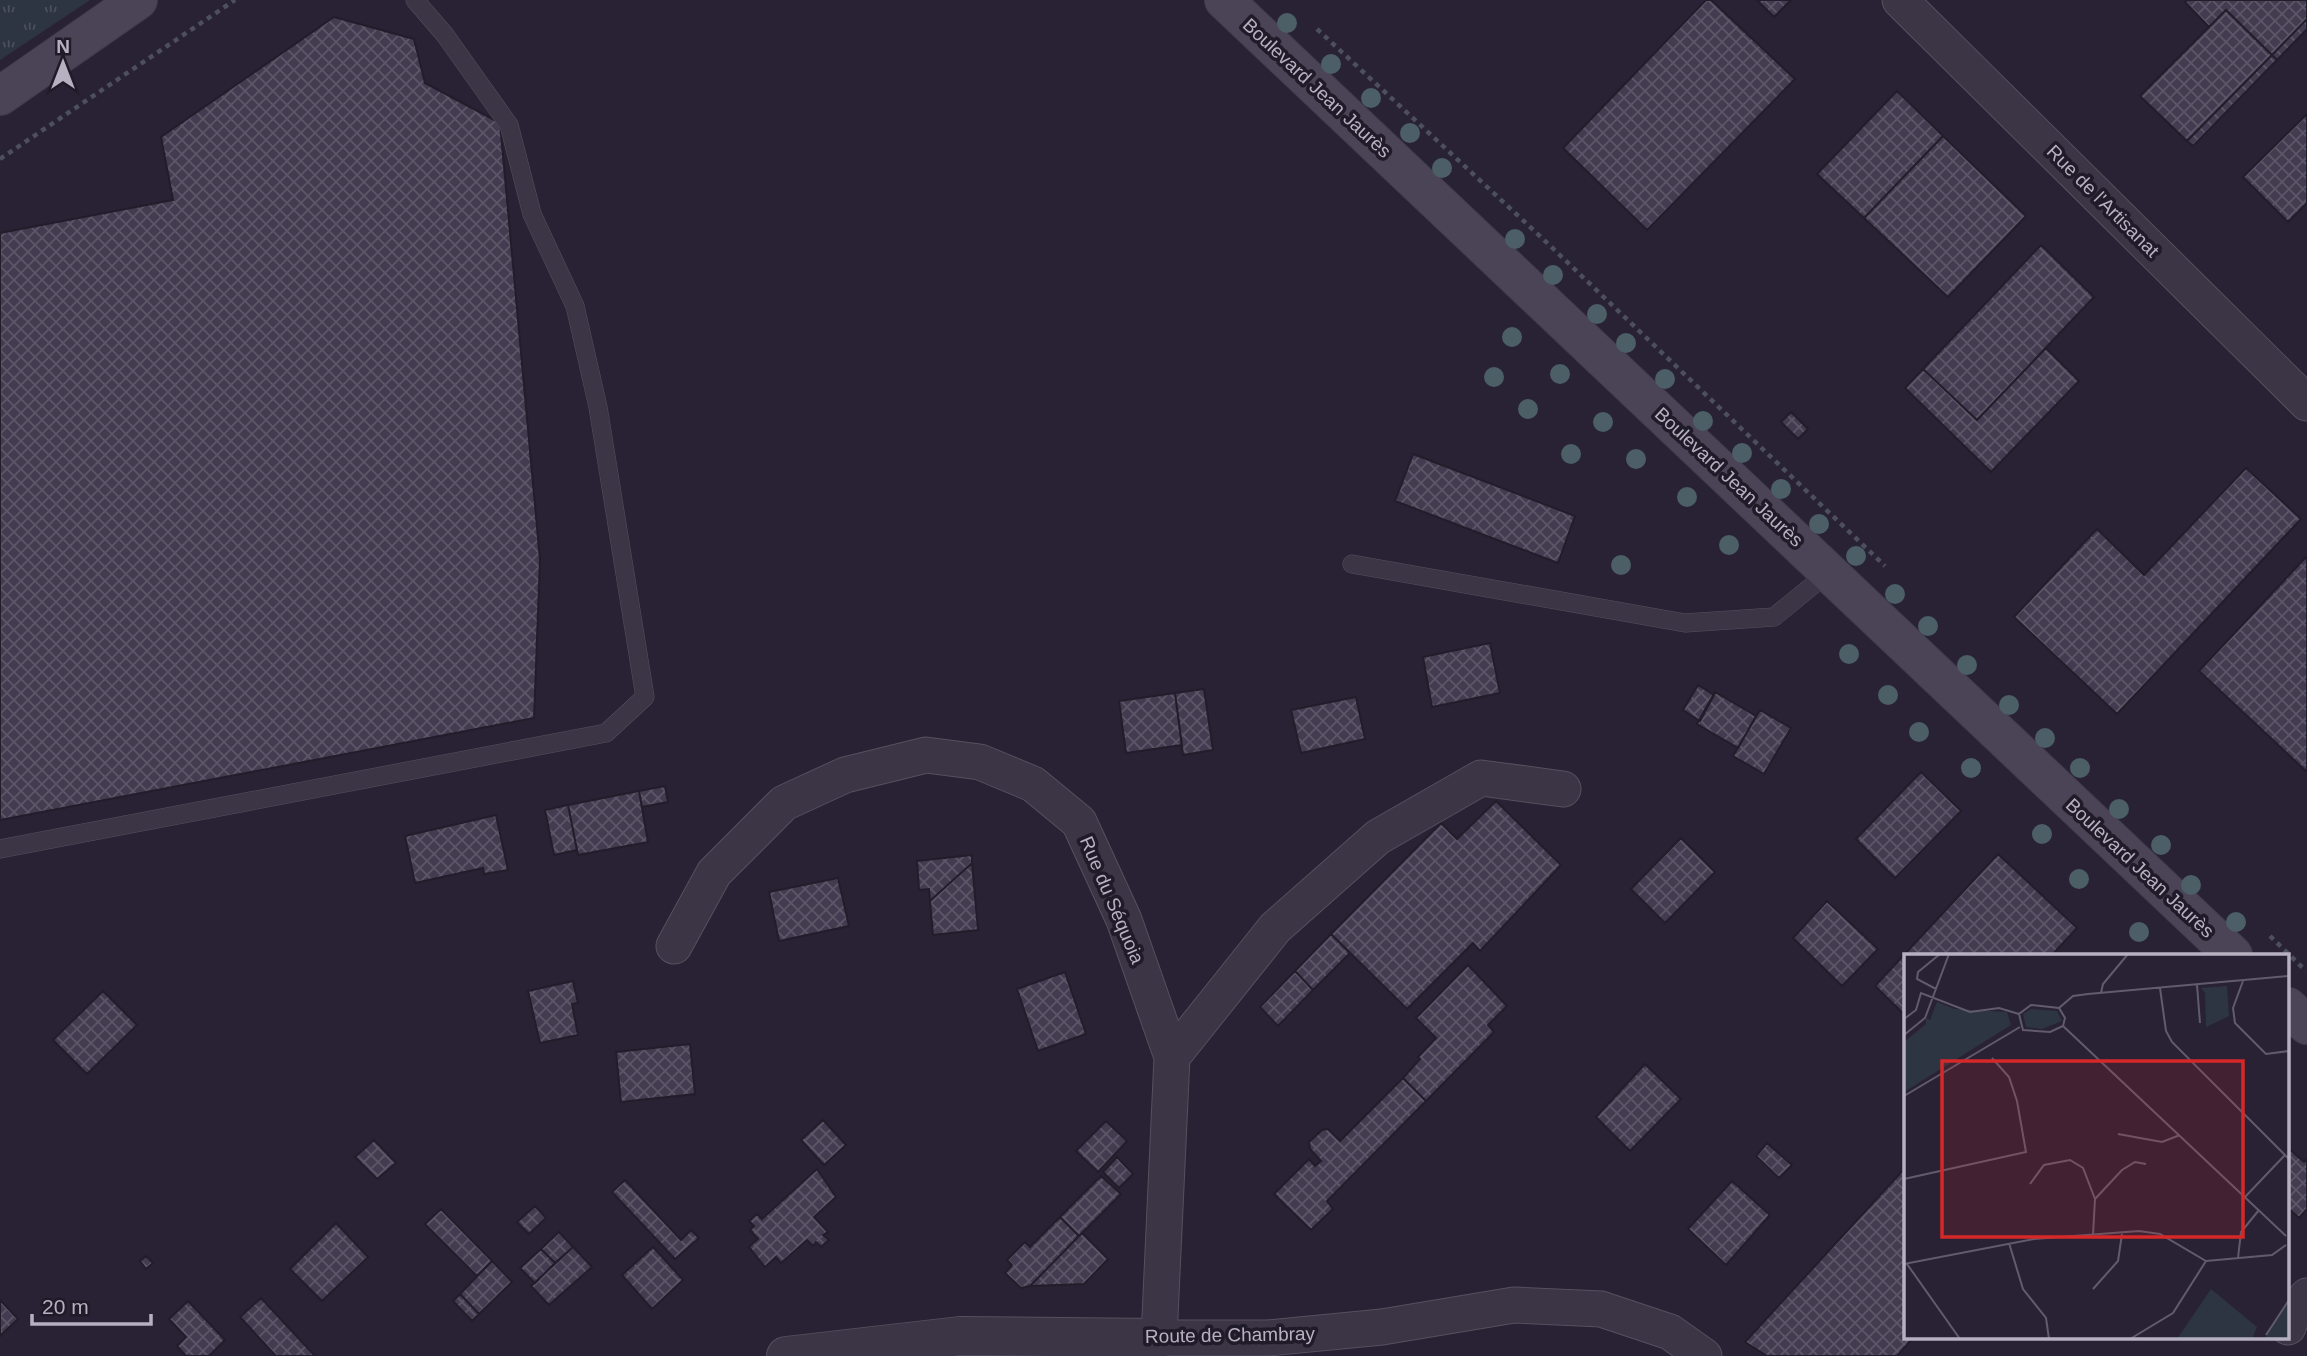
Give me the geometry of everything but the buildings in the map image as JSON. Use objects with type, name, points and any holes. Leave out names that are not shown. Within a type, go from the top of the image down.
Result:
[{"type":"main road","points":[[0,96],[138,0]]},
{"type":"main road","name":"Boulevard Jean Jaurès","points":[[1224,0],[2232,954]]},
{"type":"main road","points":[[2290,1009],[2307,1026]]},
{"type":"street","name":"Rue de l'Artisanat","points":[[1899,0],[2307,403]]},
{"type":"street","name":"Rue du Séquoia","points":[[674,946],[714,873],[784,803],[845,775],[926,755],[980,762],[1033,784],[1079,822],[1124,920],[1172,1057],[1159,1338]]},
{"type":"street","points":[[1172,1057],[1275,928],[1378,838],[1481,778],[1563,789]]},
{"type":"street","points":[[2290,1322],[2294,1311],[2307,1296]]},
{"type":"street","name":"Route de Chambray","points":[[786,1356],[960,1336],[1268,1338],[1383,1342],[1514,1306],[1601,1309],[1670,1332],[1704,1356]]},
{"type":"street","points":[[2277,1356],[2284,1338]]},
{"type":"lane","points":[[0,849],[606,733],[645,697],[598,407],[575,306],[532,214],[509,125],[445,35],[415,0]]},
{"type":"lane","points":[[1352,564],[1685,623],[1774,617],[1829,572]]},
{"type":"path","points":[[0,159],[234,0]]},
{"type":"green space","points":[[0,0],[90,0],[0,60]]}]
